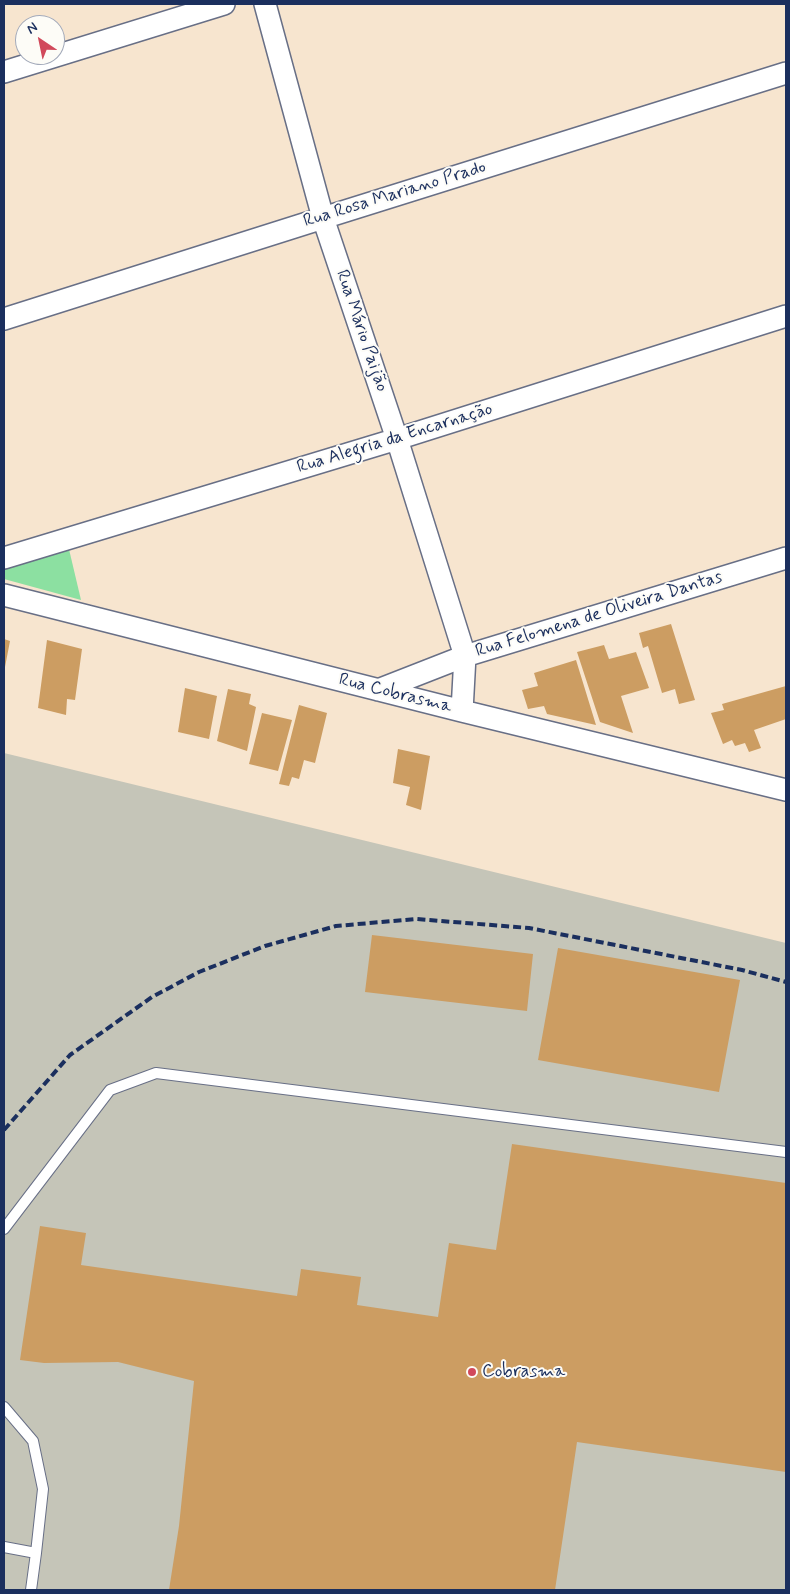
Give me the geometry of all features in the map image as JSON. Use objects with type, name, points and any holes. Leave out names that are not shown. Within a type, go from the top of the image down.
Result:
[{"type":"street","points":[[4,72],[224,4]]},
{"type":"street","name":"Rua Mário Paijão","points":[[265,4],[322,218],[398,439],[465,656]]},
{"type":"street","name":"Rua Rosa Mariano Prado","points":[[4,319],[786,74]]},
{"type":"street","name":"Rua Alegria da Encarnação","points":[[4,558],[398,439],[786,316]]},
{"type":"street","name":"Rua Felomena de Oliveira Dantas","points":[[462,711],[465,656],[786,558]]},
{"type":"street","name":"Rua Cobrasma","points":[[4,595],[462,711],[786,790]]},
{"type":"street","points":[[378,690],[465,656]]},
{"type":"lane","points":[[4,1229],[110,1090],[156,1073],[786,1152]]},
{"type":"lane","points":[[4,1407],[33,1441],[43,1489],[32,1590]]},
{"type":"lane","points":[[4,1548],[36,1553]]},
{"type":"shaded area","points":[[4,753],[786,943],[786,1590],[4,1590]]},
{"type":"green space","points":[[68,545],[81,600],[4,579],[4,565]]},
{"type":"building","points":[[671,624],[695,700],[679,704],[675,689],[662,693],[648,646],[643,648],[639,633]]},
{"type":"building","points":[[4,639],[10,641],[5,667],[4,667]]},
{"type":"building","points":[[47,640],[82,649],[75,700],[67,699],[66,715],[38,708]]},
{"type":"building","points":[[604,645],[609,659],[636,652],[649,688],[621,696],[633,733],[600,722],[577,652]]},
{"type":"building","points":[[576,660],[596,725],[547,714],[544,706],[528,709],[522,690],[538,686],[534,673]]},
{"type":"building","points":[[786,686],[786,719],[754,730],[761,748],[749,752],[745,743],[735,746],[732,740],[723,744],[711,713],[724,710],[722,704]]},
{"type":"building","points":[[185,688],[217,696],[209,739],[178,732]]},
{"type":"building","points":[[228,689],[251,694],[249,704],[256,707],[247,751],[217,741]]},
{"type":"building","points":[[299,705],[327,713],[315,763],[304,760],[299,779],[292,777],[289,786],[279,784]]},
{"type":"building","points":[[262,713],[292,720],[278,771],[249,764]]},
{"type":"building","points":[[398,749],[430,756],[421,810],[406,805],[410,787],[393,783]]},
{"type":"building","points":[[372,935],[533,954],[527,1011],[365,992]]},
{"type":"building","points":[[558,948],[740,980],[719,1092],[538,1060]]},
{"type":"building","name":"Cobrasma","points":[[512,1144],[786,1183],[786,1472],[577,1442],[555,1590],[169,1590],[179,1526],[194,1381],[118,1362],[44,1363],[20,1360],[40,1226],[86,1233],[81,1265],[297,1296],[301,1269],[361,1277],[357,1305],[438,1317],[449,1243],[496,1250]]},
{"type":"railway","points":[[4,1130],[70,1055],[152,997],[199,972],[265,946],[336,926],[416,919],[529,928],[742,970],[786,982]]},
{"type":"place","name":"Cobrasma","points":[[472,1372]]}]
